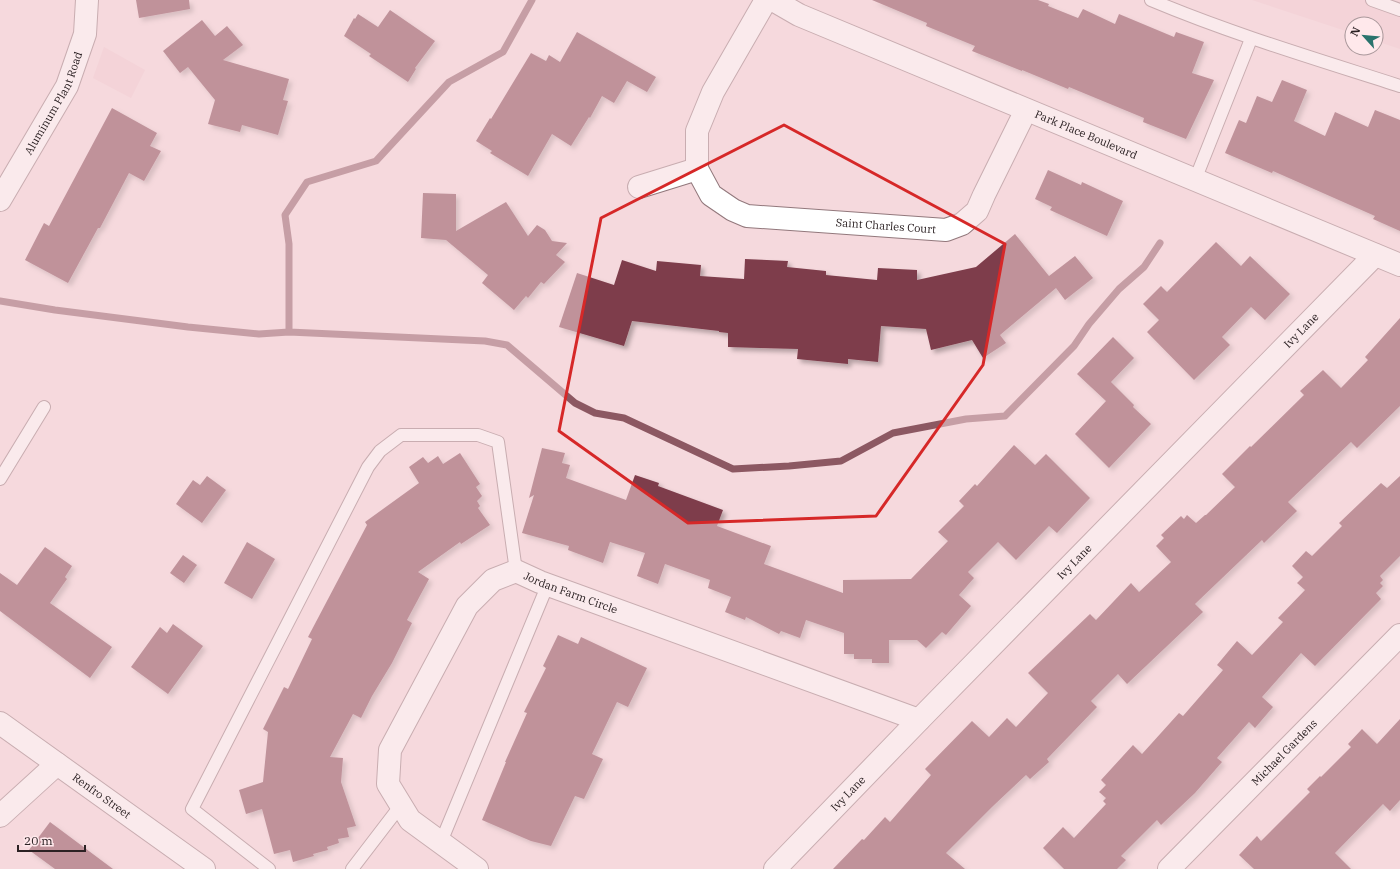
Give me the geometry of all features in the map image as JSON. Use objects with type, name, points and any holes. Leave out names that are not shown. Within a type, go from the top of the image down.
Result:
[{"type":"street","name":"Aluminum Plant Road","points":[[0,200],[67,86],[85,34],[87,0]]},
{"type":"street","name":"Saint Charles Court","points":[[766,0],[713,92],[697,131],[697,169],[711,195],[732,210],[747,216],[946,230],[962,224],[977,211],[1026,110]]},
{"type":"street","name":"Park Place Boulevard","points":[[773,0],[799,15],[1400,265]]},
{"type":"street","points":[[638,187],[697,169]]},
{"type":"street","name":"Ivy Lane","points":[[775,869],[1375,255]]},
{"type":"street","name":"Jordan Farm Circle","points":[[478,869],[410,820],[388,784],[390,750],[467,606],[493,580],[516,571],[919,720]]},
{"type":"street","name":"Michael Gardens","points":[[1169,869],[1400,635]]},
{"type":"street","name":"Renfro Street","points":[[0,723],[204,869]]},
{"type":"street","points":[[0,816],[57,764]]},
{"type":"lane","points":[[1150,0],[1252,39],[1400,86]]},
{"type":"lane","points":[[1372,0],[1400,10]]},
{"type":"lane","points":[[1195,180],[1252,39]]},
{"type":"lane","points":[[0,479],[44,407]]},
{"type":"lane","points":[[269,869],[192,809],[368,467],[380,451],[400,435],[478,435],[498,442],[516,571]]},
{"type":"lane","points":[[441,842],[548,584]]},
{"type":"lane","points":[[352,869],[401,805]]},
{"type":"highlighted area","points":[[784,125],[1005,244],[983,365],[876,516],[688,523],[559,431],[601,218]]},
{"type":"shaded area","points":[[1252,0],[1400,0],[1400,49],[1384,44],[1384,16],[1344,16],[1344,30]]},
{"type":"shaded area","points":[[104,47],[145,70],[131,98],[93,78]]},
{"type":"building","points":[[136,0],[189,0],[190,9],[139,18]]},
{"type":"building","points":[[872,0],[1038,0],[1049,4],[1048,6],[1078,18],[1083,9],[1115,24],[1119,14],[1174,37],[1176,32],[1204,42],[1192,73],[1214,80],[1186,139],[1143,122],[1144,118],[1069,87],[1068,89],[972,51],[975,46],[926,26],[927,23]]},
{"type":"building","points":[[390,10],[435,41],[415,68],[416,69],[408,82],[369,56],[371,54],[344,36],[354,18],[355,19],[358,14],[378,27]]},
{"type":"building","points":[[202,20],[215,36],[227,26],[243,45],[223,60],[289,79],[283,100],[288,101],[278,135],[242,125],[240,132],[208,124],[215,100],[188,67],[180,73],[163,51]]},
{"type":"building","points":[[577,32],[656,77],[647,92],[627,81],[614,103],[602,96],[590,118],[589,117],[571,146],[552,134],[528,176],[490,153],[492,151],[476,141],[531,53],[546,61],[549,55],[560,62]]},
{"type":"building","points":[[1282,80],[1307,90],[1294,121],[1325,136],[1335,112],[1368,127],[1375,110],[1400,120],[1400,231],[1373,219],[1375,216],[1273,171],[1272,173],[1225,153],[1239,120],[1246,123],[1257,96],[1272,102]]},
{"type":"building","points":[[112,108],[157,133],[150,146],[161,151],[144,181],[129,173],[100,228],[98,228],[68,283],[25,260],[44,223],[49,226]]},
{"type":"building","points":[[1048,170],[1081,185],[1082,182],[1123,201],[1107,236],[1050,210],[1052,207],[1035,199]]},
{"type":"building","points":[[423,193],[456,194],[456,231],[506,202],[528,236],[537,225],[545,230],[552,241],[567,243],[556,255],[565,262],[544,284],[541,282],[528,298],[526,296],[514,310],[482,283],[488,275],[446,240],[421,238]]},
{"type":"building","points":[[1015,234],[1049,276],[1075,256],[1093,278],[1065,300],[1056,288],[1000,335],[1006,343],[983,358],[972,340],[931,350],[926,329],[881,326],[878,362],[848,359],[848,364],[797,359],[798,349],[728,347],[728,333],[719,331],[632,321],[624,346],[559,327],[577,273],[614,285],[622,260],[656,271],[657,261],[701,265],[700,276],[744,279],[745,259],[788,261],[787,267],[826,271],[826,275],[877,280],[878,268],[917,270],[917,280],[976,267]]},
{"type":"building","points":[[1216,242],[1241,266],[1250,256],[1290,294],[1265,320],[1251,307],[1222,337],[1230,345],[1194,380],[1147,332],[1159,320],[1143,304],[1161,286],[1167,292]]},
{"type":"building","points":[[1400,318],[1400,406],[1357,448],[1351,442],[1288,502],[1297,511],[1264,543],[1262,540],[1195,604],[1203,612],[1127,684],[1118,674],[1091,701],[1097,707],[1047,759],[1049,762],[1030,779],[1026,775],[946,853],[965,869],[833,869],[862,839],[864,840],[885,817],[890,822],[931,775],[925,769],[972,721],[989,737],[1007,718],[1016,727],[1048,693],[1028,673],[1090,614],[1096,620],[1131,583],[1139,592],[1171,562],[1156,546],[1164,538],[1161,535],[1181,516],[1184,519],[1187,515],[1196,523],[1206,515],[1235,487],[1222,474],[1304,395],[1300,391],[1323,370],[1341,388],[1368,360],[1365,357]]},
{"type":"building","points":[[1113,337],[1134,358],[1111,382],[1134,405],[1133,407],[1151,424],[1109,468],[1075,434],[1106,401],[1077,374]]},
{"type":"building","points":[[1014,445],[1035,465],[1046,454],[1090,498],[1057,533],[1049,526],[1016,560],[998,542],[968,572],[974,578],[959,595],[971,606],[946,635],[942,632],[926,648],[917,640],[889,640],[889,663],[872,663],[872,659],[854,659],[854,654],[844,654],[844,633],[806,620],[800,638],[781,631],[779,634],[746,617],[745,620],[725,612],[731,597],[708,588],[710,580],[665,564],[658,584],[637,576],[645,553],[610,542],[603,563],[568,550],[569,546],[522,533],[534,495],[529,498],[542,448],[565,453],[562,463],[570,465],[566,478],[626,500],[635,475],[659,483],[658,486],[723,510],[717,526],[771,546],[764,564],[843,593],[843,580],[911,579],[948,541],[938,532],[964,506],[959,501],[975,484],[977,486]]},
{"type":"building","points":[[460,453],[480,484],[476,487],[482,496],[477,501],[480,506],[478,508],[490,525],[461,544],[460,542],[418,572],[429,579],[407,620],[412,623],[392,663],[372,696],[361,718],[353,714],[330,757],[343,758],[341,782],[356,826],[347,828],[349,837],[338,839],[339,843],[327,847],[328,850],[313,854],[314,856],[293,862],[290,850],[274,854],[262,809],[246,814],[239,790],[263,782],[268,732],[263,729],[284,687],[288,689],[312,639],[308,637],[367,525],[365,522],[419,483],[409,467],[423,457],[428,463],[438,456],[443,464]]},
{"type":"building","points":[[207,476],[226,490],[202,523],[176,504],[193,480],[200,485]]},
{"type":"building","points":[[1400,476],[1400,556],[1380,576],[1383,580],[1380,583],[1383,586],[1376,593],[1381,599],[1315,666],[1301,653],[1262,697],[1273,707],[1255,728],[1249,722],[1217,758],[1222,762],[1195,793],[1161,825],[1157,820],[1121,856],[1126,860],[1117,869],[1064,869],[1043,848],[1063,827],[1074,838],[1106,804],[1103,801],[1106,798],[1099,792],[1106,785],[1101,780],[1133,745],[1142,754],[1179,713],[1183,716],[1223,670],[1217,665],[1237,641],[1252,655],[1283,622],[1278,618],[1305,590],[1297,583],[1303,577],[1292,566],[1306,551],[1312,556],[1342,526],[1339,523],[1381,483],[1387,488]]},
{"type":"building","points":[[247,542],[275,559],[252,599],[224,583]]},
{"type":"building","points":[[45,547],[72,566],[65,577],[67,579],[50,603],[112,647],[90,678],[0,611],[0,573],[17,585]]},
{"type":"building","points":[[183,555],[197,565],[184,583],[170,573]]},
{"type":"building","points":[[173,624],[203,646],[168,694],[131,667],[160,627],[167,633]]},
{"type":"building","points":[[558,635],[578,644],[581,637],[647,668],[628,707],[617,702],[592,754],[603,759],[584,799],[575,796],[551,846],[531,841],[482,820],[505,762],[527,713],[524,712],[546,668],[543,666]]},
{"type":"building","points":[[1400,719],[1400,800],[1390,811],[1383,804],[1335,853],[1351,869],[1254,869],[1239,855],[1257,836],[1261,841],[1310,792],[1307,789],[1351,747],[1348,744],[1362,729],[1377,744]]},
{"type":"building","points":[[50,822],[113,869],[55,869],[29,850]]},
{"type":"waterway","points":[[289,332],[289,244],[285,215],[307,182],[376,161],[449,82],[503,52],[532,0]]},
{"type":"waterway","points":[[0,301],[55,310],[188,327],[259,334],[289,332],[485,341],[507,345],[575,403],[595,413],[624,418],[733,469],[841,461],[893,433],[966,419],[1005,416],[1074,346],[1089,324],[1119,289],[1144,267],[1160,243]]}]
